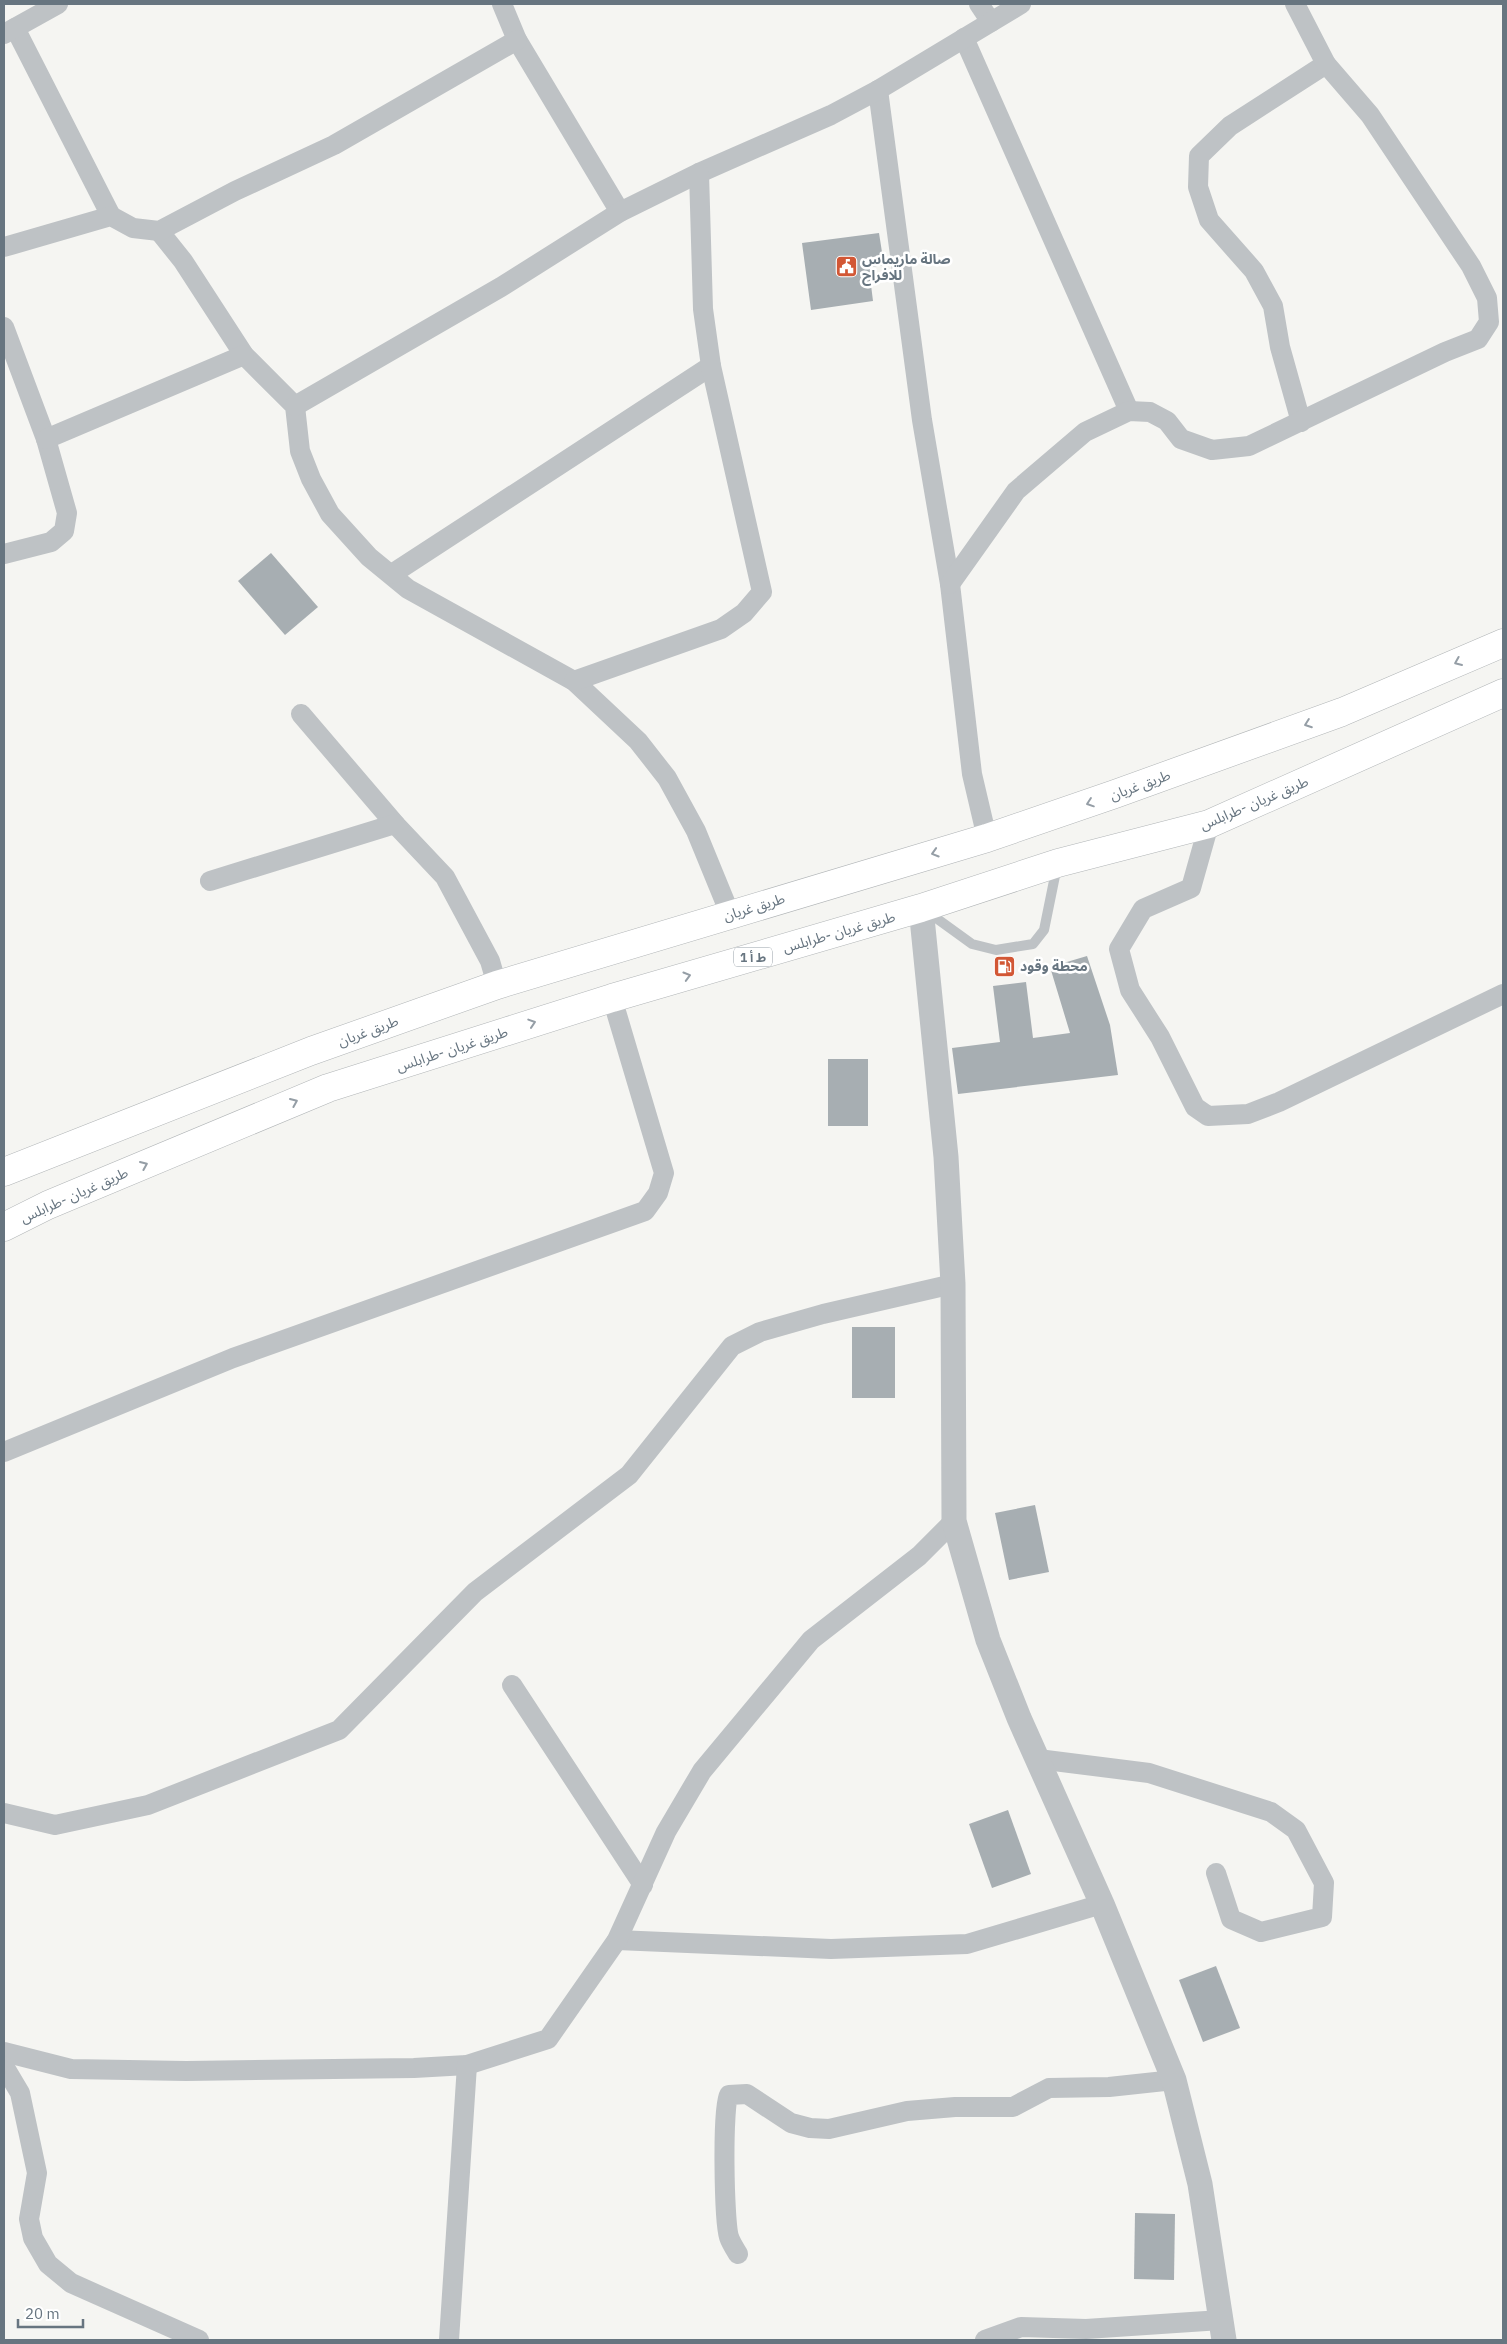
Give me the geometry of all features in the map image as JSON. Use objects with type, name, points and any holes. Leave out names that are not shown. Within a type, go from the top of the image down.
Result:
[{"type":"highway","name":"طريق غريان","points":[[4,1172],[311,1051],[497,985],[987,838],[1115,794],[1342,712],[1503,643]]},
{"type":"highway","name":"طريق غريان -طرابلس","points":[[4,1226],[57,1201],[328,1088],[612,998],[921,908],[1058,863],[1209,824],[1503,693]]},
{"type":"street","points":[[58,4],[10,31],[111,216],[133,228],[159,231],[235,191],[334,145],[517,40]]},
{"type":"street","points":[[502,4],[517,40],[620,212]]},
{"type":"street","points":[[979,4],[990,22]]},
{"type":"street","points":[[295,406],[502,287],[620,212],[699,173],[831,115],[878,90],[1021,4]]},
{"type":"street","points":[[950,584],[1016,491],[1085,432],[1129,411],[1150,412],[1167,421],[1182,439],[1212,450],[1249,446],[1445,352],[1478,339],[1489,322],[1487,298],[1471,266],[1370,115],[1326,64],[1295,4]]},
{"type":"street","points":[[964,38],[1129,411]]},
{"type":"street","points":[[1301,422],[1280,348],[1273,306],[1254,271],[1209,220],[1198,187],[1199,156],[1230,126],[1326,64]]},
{"type":"street","points":[[878,90],[922,420],[950,584],[972,774],[987,838]]},
{"type":"street","points":[[574,681],[721,628],[744,614],[762,592],[711,366],[703,309],[699,173]]},
{"type":"street","points":[[4,247],[111,216]]},
{"type":"street","points":[[159,231],[183,261],[244,355],[295,406],[300,451],[311,479],[330,514],[369,556],[408,589],[449,614],[574,681],[638,741],[666,778],[696,831],[730,914]]},
{"type":"street","points":[[4,327],[46,439],[67,513],[64,531],[51,542],[4,554]]},
{"type":"street","points":[[46,439],[244,355]]},
{"type":"street","points":[[392,574],[711,366]]},
{"type":"street","points":[[301,714],[395,824],[445,877],[490,961],[497,985]]},
{"type":"street","points":[[210,881],[395,824]]},
{"type":"street","points":[[1209,824],[1191,888],[1143,909],[1119,949],[1130,990],[1160,1037],[1194,1108],[1208,1116],[1248,1114],[1279,1102],[1503,994]]},
{"type":"street","points":[[921,908],[946,1157],[953,1284],[954,1521],[988,1640],[1019,1718],[1102,1904],[1174,2080],[1200,2184],[1223,2330],[1085,2335],[1021,2327],[985,2340]]},
{"type":"street","points":[[4,1452],[233,1358],[645,1211],[658,1193],[664,1173],[612,998]]},
{"type":"street","points":[[4,1813],[55,1825],[148,1805],[338,1730],[475,1592],[629,1475],[732,1346],[760,1332],[823,1314],[953,1284]]},
{"type":"street","points":[[4,2052],[70,2069],[186,2072],[467,2065],[548,2039],[618,1940],[666,1832],[702,1771],[812,1640],[919,1556],[954,1521]]},
{"type":"street","points":[[512,1685],[643,1885]]},
{"type":"street","points":[[1038,1759],[1150,1773],[1271,1812],[1296,1830],[1324,1883],[1322,1917],[1261,1932],[1246,1926],[1231,1919],[1216,1873]]},
{"type":"street","points":[[618,1940],[831,1949],[967,1944],[1102,1904]]},
{"type":"street","points":[[449,2340],[467,2065]]},
{"type":"street","points":[[4,2066],[20,2093],[37,2173],[29,2219],[33,2238],[48,2264],[70,2283],[199,2340]]},
{"type":"street","points":[[738,2254],[729,2237],[726,2217],[725,2116],[726,2099],[729,2095],[747,2094],[791,2123],[829,2130],[907,2111],[955,2107],[1013,2107],[1049,2088],[1109,2086],[1174,2080]]},
{"type":"lane","points":[[921,908],[972,944],[996,950],[1033,944],[1044,930],[1058,863]]},
{"type":"building","points":[[879,233],[884,265],[872,267],[874,277],[870,277],[873,301],[811,310],[802,243]]},
{"type":"building","points":[[271,553],[318,607],[285,635],[238,581]]},
{"type":"building","points":[[1087,956],[1110,1025],[1118,1075],[958,1094],[952,1048],[1000,1042],[993,986],[1026,982],[1033,1038],[1070,1033],[1050,967]]},
{"type":"building","points":[[828,1059],[868,1059],[868,1126],[828,1126]]},
{"type":"building","points":[[852,1327],[895,1327],[895,1398],[852,1398]]},
{"type":"building","points":[[1035,1505],[1049,1572],[1009,1580],[995,1513]]},
{"type":"building","points":[[1008,1810],[1031,1874],[992,1888],[969,1824]]},
{"type":"building","points":[[1216,1966],[1240,2028],[1203,2042],[1179,1980]]},
{"type":"building","points":[[1135,2213],[1175,2214],[1174,2280],[1134,2279]]},
{"type":"place","name":"صالة ماريماس للافراح","points":[[846,267]]},
{"type":"place","name":"محطة وقود","points":[[1004,966]]}]
